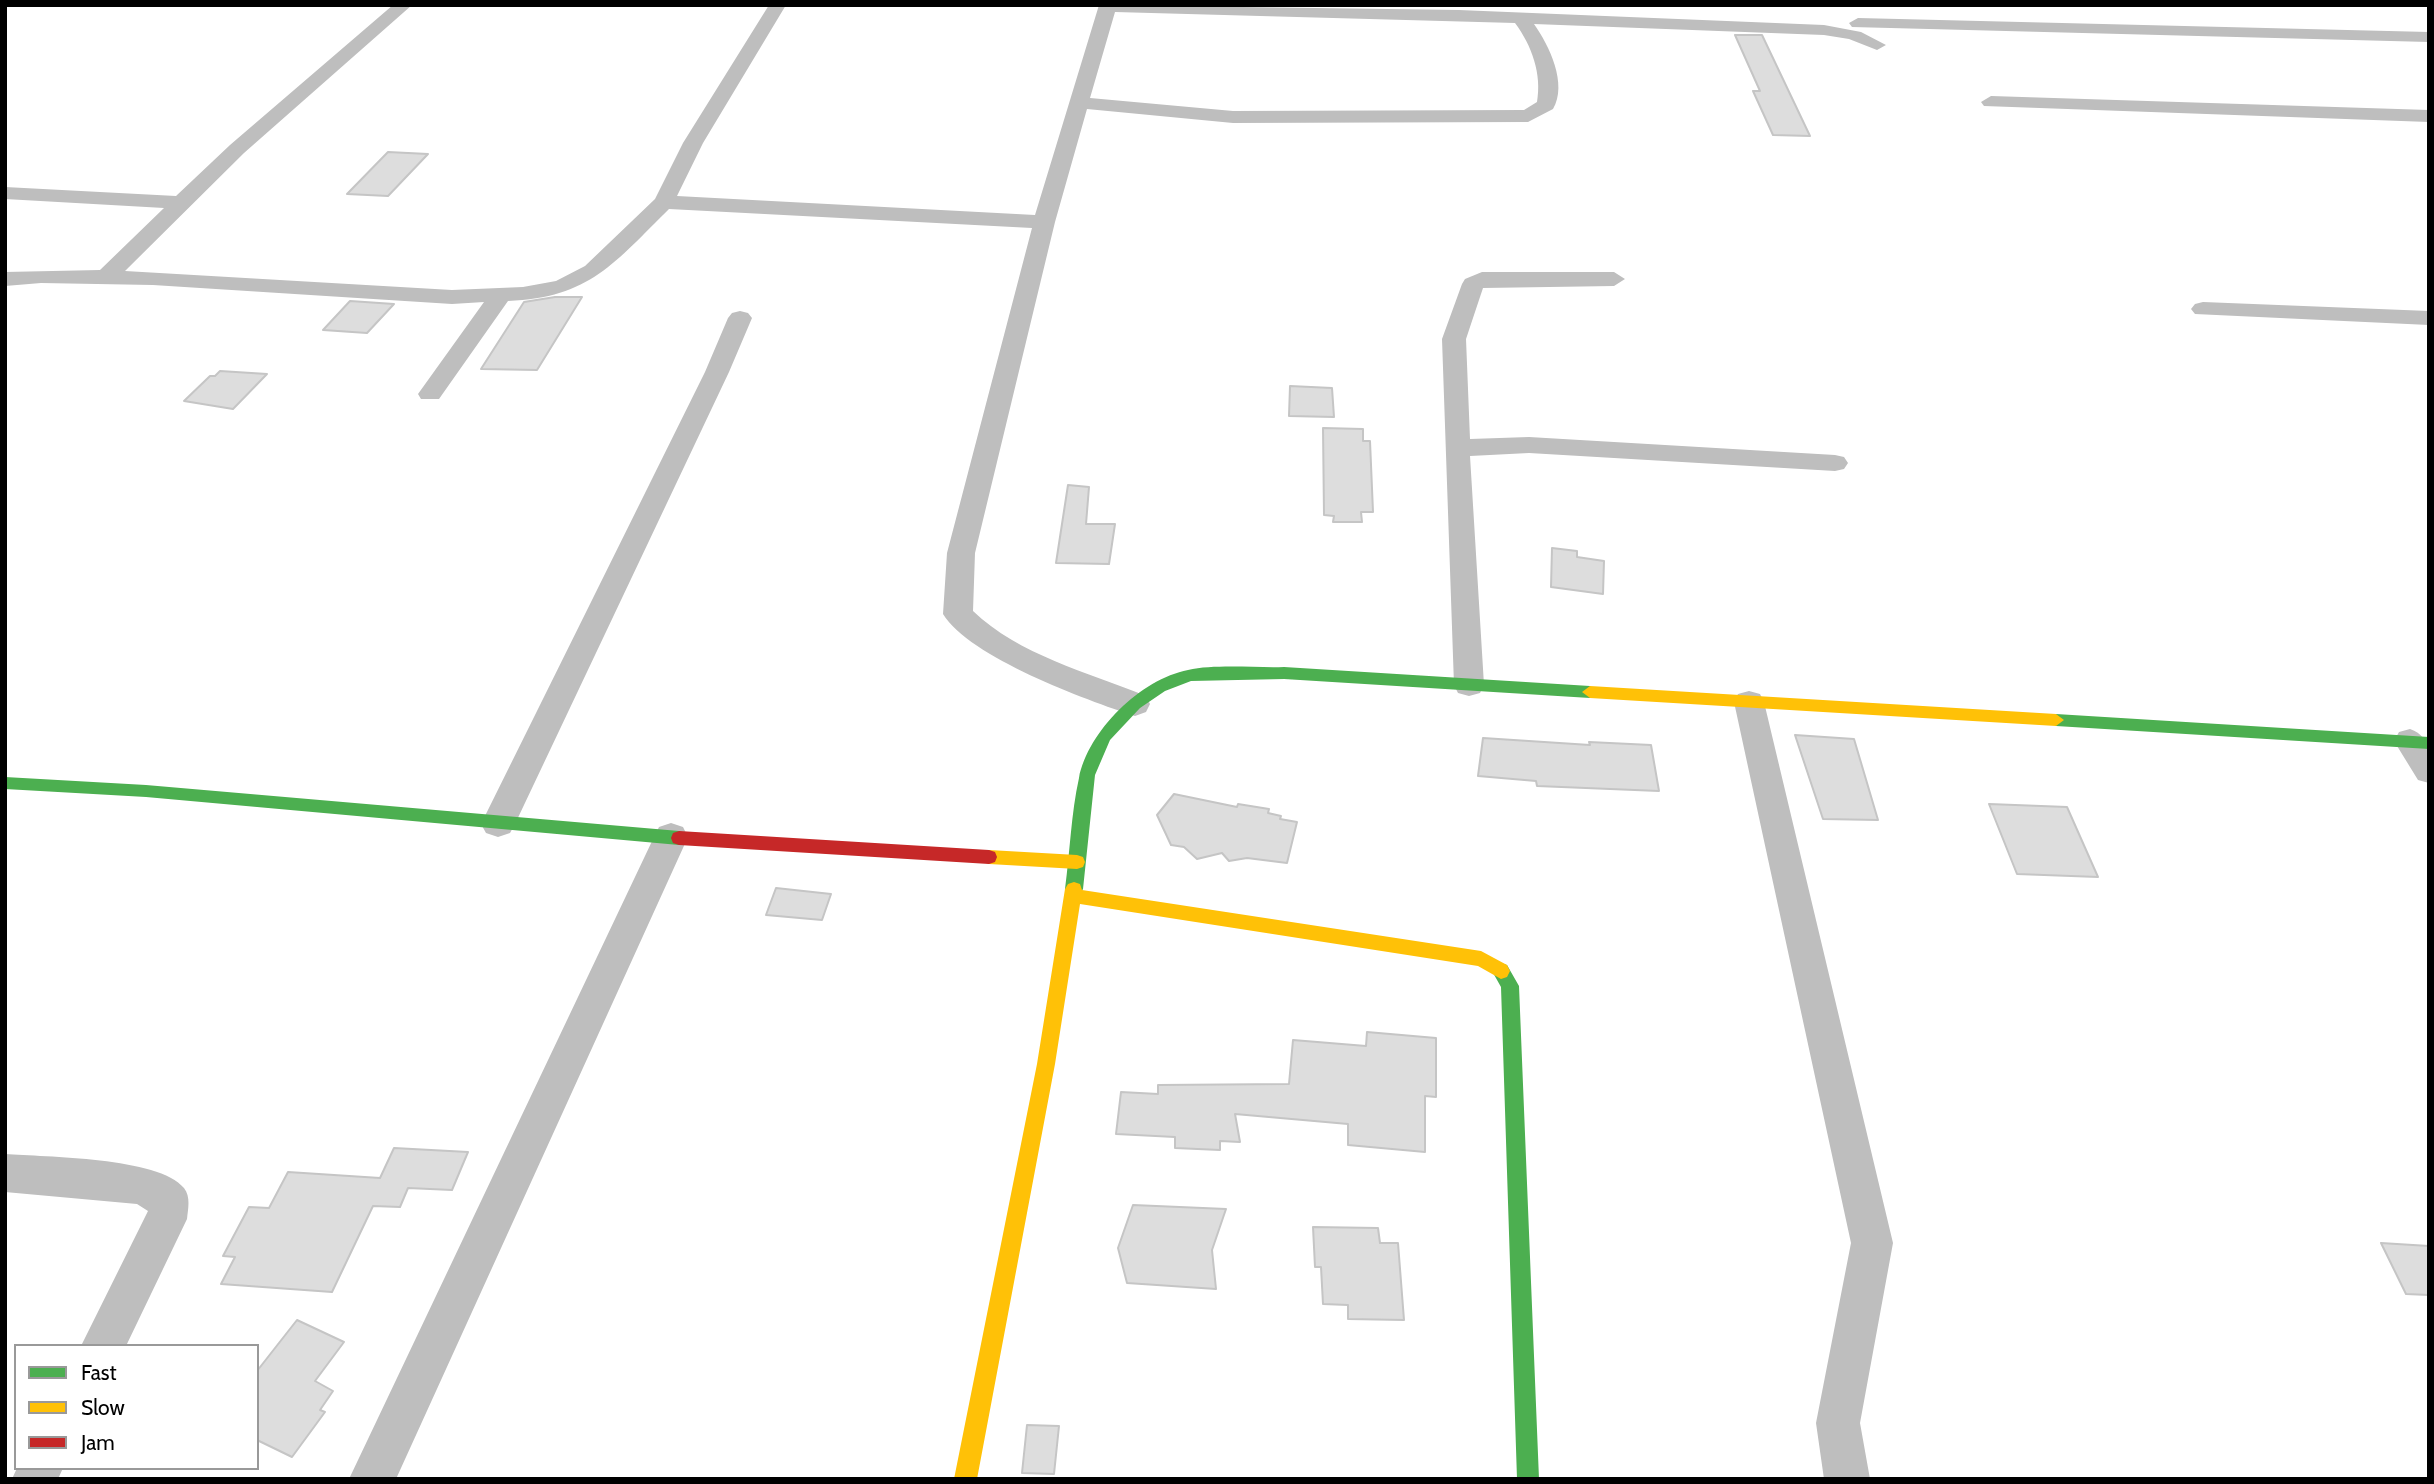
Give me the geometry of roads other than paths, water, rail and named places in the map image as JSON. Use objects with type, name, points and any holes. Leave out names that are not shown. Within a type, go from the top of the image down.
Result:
[{"type":"street","points":[[106,278],[237,149],[404,5]]},
{"type":"street","points":[[5,279],[41,276],[294,285],[375,294],[501,295],[562,287],[593,271],[664,202],[693,143],[778,5]]},
{"type":"street","points":[[1135,704],[1018,657],[982,638],[958,614],[961,553],[1044,222],[1108,6],[1458,10],[1522,20],[1789,30],[1824,28],[1854,20],[2429,37]]},
{"type":"street","points":[[1079,103],[1233,117],[1528,116],[1546,105],[1549,93],[1534,35],[1522,20]]},
{"type":"street","points":[[1854,20],[1877,45]]},
{"type":"street","points":[[1991,102],[2429,116]]},
{"type":"street","points":[[5,193],[181,203]]},
{"type":"street","points":[[664,202],[1044,222]]},
{"type":"street","points":[[1469,685],[1454,339],[1473,284],[1482,279],[1615,279]]},
{"type":"street","points":[[430,394],[501,295]]},
{"type":"street","points":[[2203,309],[2429,318]]},
{"type":"street","points":[[498,824],[718,372],[740,318]]},
{"type":"street","points":[[1457,448],[1529,445],[1835,463]]},
{"type":"street","points":[[965,1479],[1046,1064],[1073,896],[1087,775],[1104,737],[1135,704],[1160,687],[1189,675],[1284,673],[2419,742],[2429,771]]},
{"type":"street","points":[[1749,702],[1872,1243],[1838,1423],[1847,1479]]},
{"type":"street","points":[[5,783],[146,791],[498,824],[671,837],[1077,862]]},
{"type":"street","points":[[372,1479],[671,837]]},
{"type":"street","points":[[1073,896],[1481,959],[1503,973],[1510,986],[1528,1479]]},
{"type":"street","points":[[5,1173],[143,1185],[169,1201],[167,1219],[104,1344]]}]
